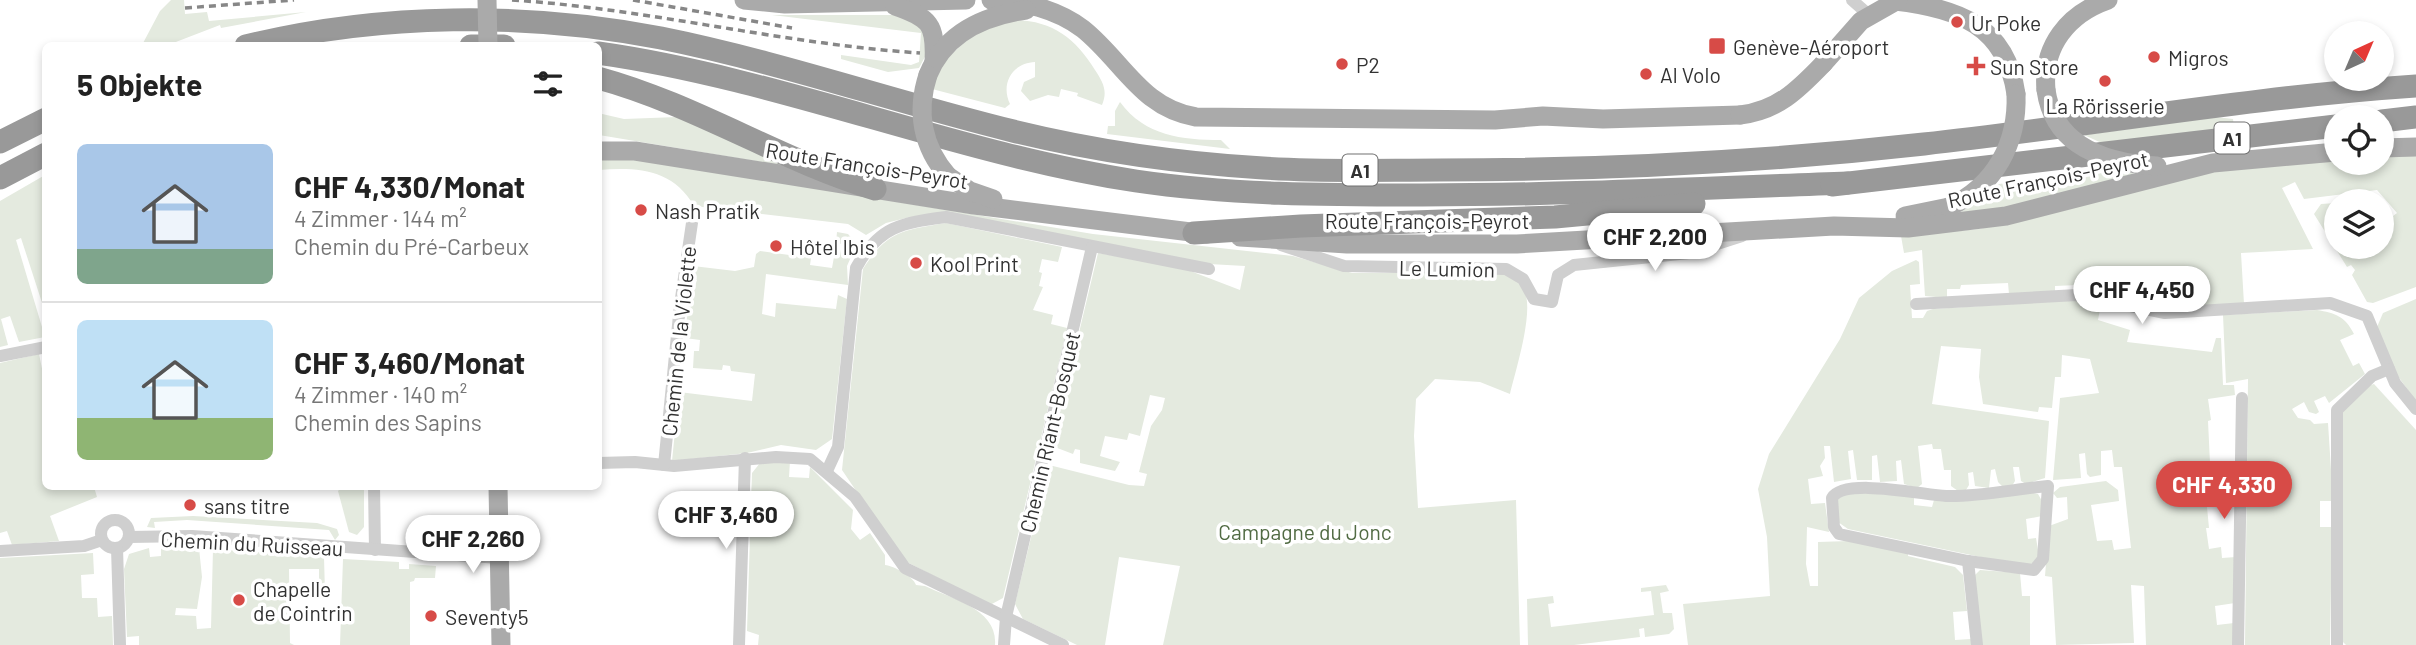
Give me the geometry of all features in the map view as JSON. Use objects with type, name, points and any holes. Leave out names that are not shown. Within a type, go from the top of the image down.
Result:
[{"type":"highway","name":"A1","points":[[266,42],[325,30],[423,22],[491,21],[594,28],[725,53],[1068,144],[1162,159],[1272,169],[1604,168],[1774,159],[1931,144],[2256,100],[2416,84]]},
{"type":"highway","name":"A1","points":[[602,54],[731,80],[1030,160],[1171,186],[1283,194],[1631,192],[1848,183],[2324,127]]},
{"type":"highway","points":[[602,79],[661,100],[805,165],[875,189]]},
{"type":"highway","points":[[2394,120],[2416,117]]},
{"type":"highway","points":[[0,142],[42,121]]},
{"type":"highway","points":[[0,178],[42,156]]},
{"type":"highway","points":[[1194,233],[1567,216],[1753,198],[1848,183]]},
{"type":"main road","points":[[487,0],[488,42]]},
{"type":"main road","points":[[744,0],[785,4],[966,0]]},
{"type":"main road","points":[[991,0],[1041,8],[1081,27],[1142,93],[1170,110],[1207,118],[1289,120],[1495,120],[1543,116],[1603,119],[1740,115],[1767,110],[1783,102],[1868,15],[1897,1],[1943,8],[1974,22],[2003,53],[2012,73],[2016,94],[2015,121],[2004,156],[1984,183],[1949,206],[1928,214],[1834,226]]},
{"type":"main road","points":[[2108,0],[2081,12],[2062,31],[2047,62],[2046,90],[2057,122],[2083,148],[2121,163],[2157,166],[2213,163]]},
{"type":"main road","points":[[888,3],[915,13],[931,25],[934,36],[931,69],[921,105],[922,126],[932,155],[948,176],[970,191],[1029,211]]},
{"type":"main road","points":[[931,69],[958,34],[978,22],[1041,8]]},
{"type":"main road","points":[[2394,147],[2416,146]]},
{"type":"main road","name":"Route François-Peyrot","points":[[602,151],[645,153],[875,189],[1194,233],[1347,244],[1517,244],[1834,226],[1908,228],[1979,221],[2213,163],[2324,153]]},
{"type":"main road","points":[[498,490],[501,645]]},
{"type":"street","points":[[1852,0],[1868,15]]},
{"type":"street","name":"Chemin de la Violette","points":[[664,465],[680,305],[693,216]]},
{"type":"street","points":[[827,471],[838,447],[856,268],[869,245],[885,232],[909,222],[946,217],[1209,269]]},
{"type":"street","name":"Le Lumion","points":[[1269,240],[1320,260],[1344,265],[1506,269],[1523,279],[1534,299],[1552,302],[1558,275],[1574,265],[1689,253],[1752,232]]},
{"type":"street","name":"Chemin Riant-Bosquet","points":[[1004,645],[1006,617],[1092,247]]},
{"type":"street","points":[[1916,304],[2077,295],[2165,313],[2330,303],[2367,316],[2389,369],[2416,410]]},
{"type":"street","points":[[0,356],[42,348]]},
{"type":"street","points":[[2337,645],[2337,410],[2372,376],[2389,369]]},
{"type":"street","points":[[2238,645],[2242,398]]},
{"type":"street","points":[[602,463],[664,465],[801,456],[827,471],[855,497],[905,568],[1063,645]]},
{"type":"street","points":[[739,645],[745,458]]},
{"type":"street","points":[[2048,486],[2043,559],[2038,568],[2025,570],[1968,561],[1839,534],[1834,527],[1834,494],[1855,488],[1947,496],[2048,486]]},
{"type":"street","points":[[374,490],[375,550]]},
{"type":"street","points":[[113,520],[124,523],[129,537],[117,548],[108,547],[102,540],[102,528],[113,520]]},
{"type":"street","name":"Chemin du Ruisseau","points":[[129,537],[192,536],[499,558]]},
{"type":"street","points":[[0,551],[85,546],[102,540]]},
{"type":"street","points":[[117,548],[120,645]]},
{"type":"street","points":[[1968,561],[1977,645]]},
{"type":"green space","points":[[171,0],[184,0],[185,14],[207,12],[209,21],[306,12],[221,28],[220,25],[176,42],[144,42],[160,11]]},
{"type":"green space","points":[[772,15],[898,15],[927,29],[927,53],[919,68],[888,72],[841,59],[841,55],[911,65],[919,62],[921,33]]},
{"type":"green space","points":[[1016,20],[1052,28],[1080,49],[1102,83],[1105,95],[1102,105],[1077,96],[1078,93],[1061,89],[1059,97],[1048,95],[1030,101],[1021,91],[1024,82],[1035,77],[1035,62],[1020,66],[1010,76],[1007,96],[1010,104],[1005,108],[932,89],[943,62],[977,31]]},
{"type":"green space","points":[[1120,102],[1141,122],[1153,129],[1178,137],[1221,140],[1230,149],[1107,134],[1108,126],[1115,126],[1115,111]]},
{"type":"green space","points":[[602,114],[624,119],[677,117],[791,167],[602,136]]},
{"type":"green space","points":[[2216,117],[2233,119],[2234,127],[2104,144],[2084,135]]},
{"type":"green space","points":[[2416,155],[2416,287],[2373,303],[2367,302],[2352,275],[2355,270],[2351,265],[2347,267],[2342,259],[2394,259],[2394,215],[2397,213],[2394,210],[2394,189],[2324,189],[2324,197],[2304,199],[2295,182],[2282,188],[2313,249],[2241,253],[2244,304],[2159,308],[2079,291],[2078,285],[2055,286],[2055,291],[2009,294],[2008,283],[1961,285],[1960,289],[1947,289],[1947,298],[1925,296],[1922,250],[1904,253],[1901,236],[1979,229],[2226,169],[2324,159],[2324,175],[2394,175],[2394,156]]},
{"type":"green space","name":"Campagne du Jonc","points":[[602,158],[631,158],[1093,234],[1293,256],[1352,273],[1503,273],[1520,285],[1527,299],[1526,326],[1510,394],[1480,382],[1435,379],[1416,399],[1414,436],[1418,508],[1516,500],[1520,645],[1163,645],[1180,566],[1119,557],[1105,645],[1077,645],[1023,619],[1015,604],[1047,471],[1053,466],[1129,485],[1144,486],[1147,474],[1139,472],[1151,426],[1162,410],[1165,398],[1150,395],[1140,436],[1129,433],[1127,440],[1105,436],[1100,456],[1120,462],[1115,471],[1080,463],[1080,450],[1075,449],[1073,454],[1052,446],[1098,253],[1180,267],[1240,290],[1245,266],[1209,264],[910,217],[886,223],[866,235],[848,224],[694,206],[676,184],[653,173],[627,169],[602,170]]},
{"type":"green space","points":[[2113,169],[2136,174],[2026,204],[1954,216],[1987,196],[1999,184]]},
{"type":"green space","points":[[42,177],[42,303],[21,238],[16,240],[42,327],[42,338],[19,342],[10,316],[1,319],[8,345],[0,347],[0,201]]},
{"type":"green space","points":[[2324,204],[2324,230],[2314,214]]},
{"type":"green space","points":[[946,223],[1062,247],[1058,262],[1042,259],[1039,286],[1043,287],[1033,310],[1053,315],[1051,324],[1067,328],[1003,598],[990,605],[903,560],[842,470],[863,269],[880,247],[897,234]]},
{"type":"green space","points":[[837,232],[848,234],[860,248],[854,250],[847,266],[848,285],[766,274],[762,314],[775,317],[776,303],[836,309],[838,295],[847,299],[832,439],[816,450],[781,445],[747,453],[672,461],[679,392],[752,401],[755,374],[731,371],[730,366],[723,365],[722,370],[693,368],[694,351],[699,351],[700,340],[685,338],[688,307],[697,280],[691,279],[693,266],[735,271],[754,267],[756,254],[760,251],[811,258],[810,265],[832,268],[834,257],[840,255],[842,244],[836,243]]},
{"type":"green space","points":[[1916,260],[1919,262],[1920,284],[1910,285],[1912,318],[1923,318],[1927,311],[1933,309],[2076,300],[2101,304],[2098,320],[2130,330],[2127,342],[2212,352],[2216,338],[2221,338],[2223,385],[2234,385],[2235,395],[2208,399],[2211,420],[2208,421],[2210,463],[2207,464],[2210,485],[2207,485],[2209,528],[2206,528],[2209,549],[2221,547],[2222,558],[2236,557],[2235,603],[2215,606],[2217,625],[2234,623],[2233,645],[2146,645],[2144,586],[2131,585],[2134,643],[2056,645],[2052,577],[2045,576],[2049,526],[2068,519],[2067,497],[2057,498],[2053,493],[2060,487],[2106,481],[2118,490],[2119,501],[2091,505],[2097,541],[2112,540],[2114,550],[2131,548],[2122,467],[2114,467],[2112,450],[2101,451],[2101,475],[2090,477],[2087,474],[2085,453],[2079,454],[2081,478],[2053,480],[2060,398],[2099,393],[2090,359],[2062,355],[2061,377],[2055,377],[2052,408],[2039,407],[2038,412],[1983,404],[1979,377],[1981,349],[1941,346],[1932,404],[2049,421],[2045,478],[2026,484],[2021,481],[2019,467],[2013,467],[2015,481],[2012,486],[2003,487],[1998,482],[1995,469],[1991,470],[1989,488],[1975,486],[1973,472],[1968,473],[1969,485],[1966,490],[1958,491],[1951,486],[1951,470],[1944,470],[1941,449],[1933,449],[1932,444],[1918,446],[1922,484],[1917,488],[1904,484],[1901,460],[1896,461],[1897,481],[1880,482],[1877,455],[1872,456],[1872,480],[1857,480],[1853,450],[1848,451],[1851,479],[1834,482],[1830,446],[1824,446],[1825,458],[1820,466],[1823,476],[1808,479],[1811,504],[1825,503],[1829,532],[1807,527],[1806,564],[1810,586],[1818,586],[1818,542],[1849,541],[1908,553],[1908,556],[1955,567],[1963,575],[1967,611],[1953,612],[1955,640],[1971,639],[1971,645],[1688,645],[1683,604],[1770,596],[1767,537],[1758,489],[1769,454],[1840,339],[1859,298],[1892,271]]},
{"type":"green space","points":[[2416,299],[2416,401],[2397,375],[2377,327],[2383,313]]},
{"type":"green space","points":[[2317,310],[2334,314],[2347,323],[2354,334],[2340,340],[2353,366],[2359,363],[2365,374],[2329,403],[2325,396],[2314,401],[2319,412],[2316,414],[2309,412],[2304,402],[2292,409],[2298,418],[2310,420],[2314,424],[2328,423],[2333,501],[2320,501],[2320,527],[2332,527],[2330,645],[2245,645],[2248,379],[2226,383],[2223,315]]},
{"type":"green space","points":[[39,354],[42,369],[42,490],[95,490],[97,497],[50,516],[59,541],[12,545],[7,531],[0,533],[0,363]]},
{"type":"green space","points":[[2374,384],[2416,430],[2416,645],[2346,645],[2342,641],[2341,410],[2365,387]]},
{"type":"green space","points":[[790,461],[789,477],[809,478],[810,467],[853,510],[851,529],[860,540],[870,533],[885,555],[885,565],[903,572],[916,585],[925,586],[960,601],[981,614],[994,633],[995,645],[758,645],[759,635],[747,631],[752,473],[760,463]]},
{"type":"green space","points":[[364,490],[364,527],[357,535],[349,532],[338,491]]},
{"type":"green space","points":[[1878,492],[1914,497],[1914,505],[1932,507],[1934,500],[2029,492],[2038,494],[2042,501],[2042,516],[2026,519],[2028,539],[2036,538],[2039,556],[2034,563],[2023,566],[1848,529],[1838,522],[1838,499],[1846,493]]},
{"type":"green space","points":[[193,516],[317,523],[337,529],[339,535],[335,540],[329,530],[187,520],[154,522],[155,528],[147,527],[151,518]]},
{"type":"green space","points":[[149,548],[150,557],[161,556],[161,548],[199,548],[202,577],[197,609],[176,608],[175,615],[196,616],[197,629],[211,628],[213,549],[324,557],[325,593],[319,593],[319,569],[289,569],[290,643],[294,645],[139,645],[139,636],[127,637],[124,569],[129,554]]},
{"type":"green space","points":[[93,553],[94,574],[81,575],[82,598],[97,598],[98,617],[112,616],[113,645],[0,645],[0,558]]},
{"type":"green space","points":[[343,559],[399,562],[399,569],[409,569],[409,564],[436,566],[435,578],[415,578],[410,582],[410,645],[340,645]]},
{"type":"green space","points":[[1980,570],[2020,573],[2022,596],[2030,596],[2030,645],[1982,645],[1974,576]]},
{"type":"green space","points":[[1666,585],[1669,591],[1660,593],[1663,613],[1672,613],[1674,629],[1669,634],[1645,637],[1644,628],[1639,629],[1640,637],[1574,645],[1528,645],[1527,599],[1553,596],[1554,603],[1548,604],[1551,627],[1654,615],[1651,591],[1641,592],[1641,588]]},
{"type":"railway","points":[[185,8],[294,0]]},
{"type":"railway","points":[[512,0],[563,4],[818,42],[920,53]]},
{"type":"railway","points":[[633,0],[792,28]]},
{"type":"place","name":"Ur Poke","points":[[1957,22]]},
{"type":"place","name":"Genève-Aéroport","points":[[1717,46]]},
{"type":"place","name":"Migros","points":[[2154,57]]},
{"type":"place","name":"P2","points":[[1342,64]]},
{"type":"place","name":"Sun Store","points":[[1976,66]]},
{"type":"place","name":"Al Volo","points":[[1646,74]]},
{"type":"place","name":"La Rörisserie","points":[[2105,81]]},
{"type":"place","name":"Nash Pratik","points":[[641,210]]},
{"type":"place","name":"Hôtel Ibis","points":[[776,246]]},
{"type":"place","name":"Kool Print","points":[[916,263]]},
{"type":"place","name":"sans titre","points":[[190,505]]},
{"type":"place","name":"Chapelle de Cointrin","points":[[239,600]]},
{"type":"place","name":"Seventy5","points":[[431,616]]}]
